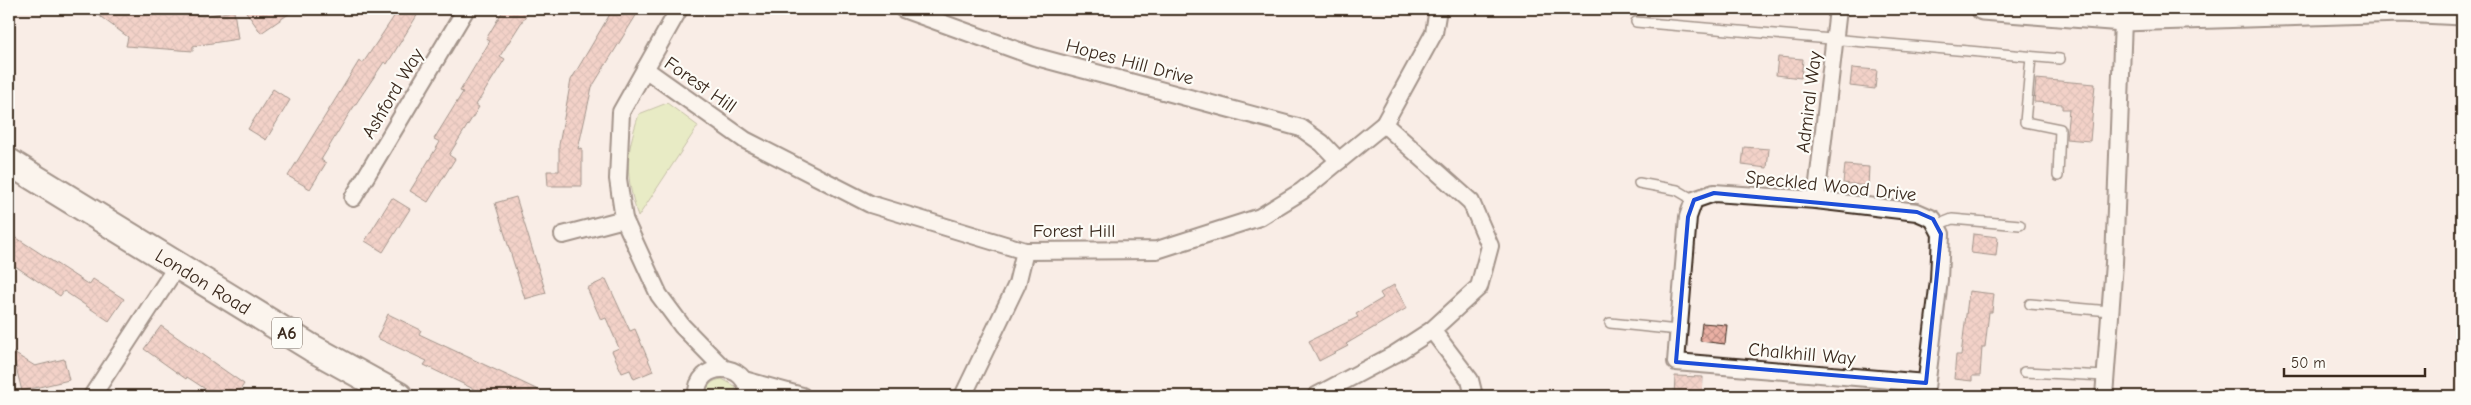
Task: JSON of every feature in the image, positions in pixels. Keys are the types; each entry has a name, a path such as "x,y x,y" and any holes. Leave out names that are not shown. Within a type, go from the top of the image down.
{"main road":[{"name":"London Road","path":"9,162 312,348 399,396"}],"street":[{"name":"Ashford Way","path":"353,198 466,9"},
{"path":"679,9 620,112 618,179 624,219 659,295 682,326 722,368"},
{"name":"Hopes Hill Drive","path":"903,9 1033,56 1301,128 1322,143 1339,161"},
{"name":"Forest Hill","path":"645,69 745,140 870,204 1025,250 1157,250 1260,217 1302,191 1384,124 1434,32 1438,9"},
{"name":"Admiral Way","path":"1816,200 1838,9"},
{"path":"1982,9 2124,20 2401,11 2462,14"},
{"path":"2104,396 2124,20"},
{"path":"1316,396 1395,354 1432,330 1479,287 1490,246 1472,202 1384,124"},
{"name":"Speckled Wood Drive","path":"1694,200 1714,193 1816,200 1917,212 1933,219 1937,225"},
{"path":"1678,330 1688,217 1694,200"},
{"path":"563,235 624,219"},
{"path":"1925,390 1939,280 1941,234 1937,225"},
{"path":"963,396 1017,284 1025,250"},
{"path":"92,396 177,266"},
{"path":"1432,330 1470,380 1474,396"},
{"name":"Chalkhill Way","path":"1678,330 1676,362 1925,390"},
{"path":"697,396 699,384 708,372 722,368 731,369 744,380 802,396"},
{"path":"744,380 748,396"}],"lane":[{"name":"Admiral Way","path":"1636,22 2060,59"},
{"path":"2031,56 2025,122 2060,129 2058,176"},
{"path":"1639,183 1677,190 1694,200"},
{"path":"1937,225 1952,219 2020,225"},
{"path":"2030,304 2110,311"},
{"path":"1610,323 1678,330"},
{"path":"2024,372 2105,376"}],"highlighted area":[{"path":"1714,193 1917,212 1933,219 1941,234 1926,383 1676,362 1688,217 1694,200"}],"green space":[{"path":"667,103 698,126 638,217 628,165 634,129 639,114"},
{"path":"722,379 735,386 738,396 705,396 710,384"}],"building":[{"path":"90,9 137,9 203,16 234,11 238,39 193,46 193,51 126,46 128,37"},
{"path":"244,9 296,9 261,33"},
{"path":"399,9 421,9 387,64 384,62 347,117 321,160 326,163 310,189 288,176 359,61 363,63"},
{"path":"504,9 530,9 500,56 505,59 476,105 479,107 449,155 455,159 428,202 410,191 440,142 434,139 463,92 460,91 490,41 486,39"},
{"path":"613,9 640,9 592,87 578,149 582,148 582,186 548,186 547,171 559,171 559,145 571,80"},
{"path":"1778,57 1803,59 1801,78 1776,75"},
{"path":"1852,68 1877,70 1875,89 1850,86"},
{"path":"2036,79 2095,84 2090,141 2066,139 2069,109 2062,109 2062,104 2034,102"},
{"path":"273,89 290,100 266,140 248,129"},
{"path":"1744,147 1769,149 1767,168 1742,165"},
{"path":"1845,165 1869,167 1868,186 1843,183"},
{"path":"516,197 546,293 525,299 495,203"},
{"path":"392,198 410,209 383,252 365,241"},
{"path":"9,233 89,285 93,279 124,299 109,321 64,291 60,296 9,262"},
{"path":"1973,234 1998,237 1996,256 1971,253"},
{"path":"606,279 630,331 635,329 653,371 634,379 630,370 622,373 612,351 619,348 606,318 601,320 587,288"},
{"path":"1394,285 1407,308 1346,344 1348,346 1319,361 1309,341 1358,317 1356,314 1383,298 1380,293"},
{"path":"1969,291 1994,294 1992,312 1989,312 1985,347 1982,347 1980,376 1972,376 1972,381 1954,379 1956,355 1961,355"},
{"path":"388,314 421,330 419,334 551,396 488,396 424,365 427,361 377,338"},
{"path":"1702,323 1727,325 1725,344 1700,341"},
{"path":"161,326 244,384 236,396 216,396 187,377 186,379 144,349"},
{"path":"12,352 35,366 64,359 69,380 22,391"},
{"path":"1675,376 1703,377 1702,396 1674,396"}]}
